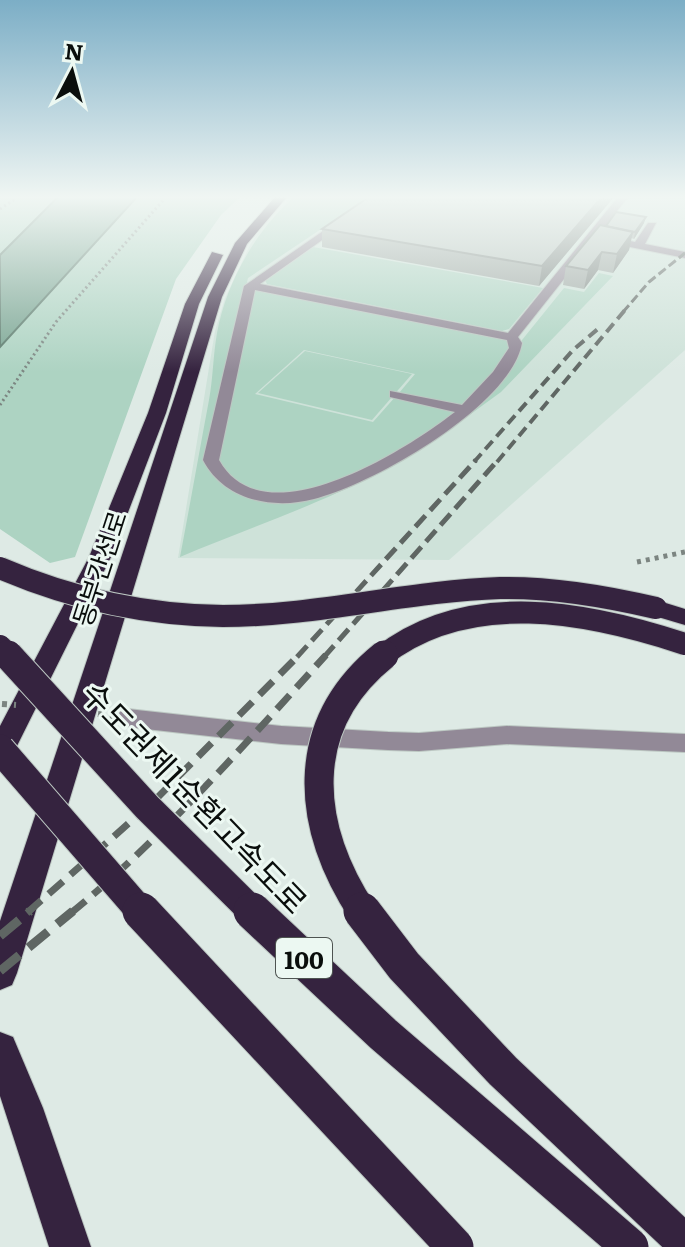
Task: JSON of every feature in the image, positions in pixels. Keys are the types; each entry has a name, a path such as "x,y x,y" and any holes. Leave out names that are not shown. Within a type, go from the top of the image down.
{"highway":[{"name":"동부간선로","path":"0,750 100,557 157,413 199,290 218,255"},
{"name":"동부간선로","path":"0,973 215,297 235,255"},
{"path":"0,568 49,589 96,603 189,616 289,614 449,593 514,588 591,594 685,617"},
{"path":"685,644 613,622 547,613 481,615 442,624 389,651 349,688 339,701 323,735 318,773 321,813 334,858 353,898 378,934 514,1083 685,1243"},
{"name":"수도권제1순환고속도로","path":"0,646 217,876 461,1103 630,1247"},
{"path":"0,750 182,959 455,1247"},
{"path":"0,1050 24,1108 70,1247"}],"street":[{"path":"250,286 511,337 516,343 515,351 454,423 414,449 312,495 276,497 230,486 216,473 211,460 250,286 294,255"},
{"path":"511,337 577,255"},
{"path":"395,394 466,410"},
{"path":"128,718 281,735 403,741 507,735 685,743"}],"path":[{"path":"0,405 66,305 112,255"},
{"path":"637,562 685,552"}],"shaded area":[{"path":"0,255 193,255 176,279 75,557 50,563 0,529"},
{"path":"0,255 84,255 0,347"},
{"path":"245,255 685,255 685,350 449,560 178,558 215,331 225,298"},
{"path":"247,255 282,255 248,278 210,443 213,473 228,488 250,495 298,500 416,451 455,425 423,447 390,467 357,484 180,557 209,400 221,314"},
{"path":"301,255 359,255 543,288 509,329 502,331 267,284 265,280"},
{"path":"599,273 613,276 501,392 457,424 520,352 522,340 564,288 584,292"},
{"path":"254,288 509,337 512,351 464,407 399,393 415,374 304,350 255,394 373,422 396,396 461,411 451,422 383,462 334,484 283,494 257,492 219,472 217,444"},
{"path":"305,351 412,374 372,420 258,393"}],"building":[{"path":"478,255 551,255 542,266"},
{"path":"575,255 600,255 588,270 566,266"}],"railway":[{"path":"623,312 649,282 682,255"},
{"path":"497,462 625,310"},
{"path":"474,462 573,350 599,328"},
{"path":"297,657 476,460"},
{"path":"324,657 498,460"},
{"path":"27,913 154,801 299,655"},
{"path":"71,913 171,821 326,655"},
{"path":"0,936 30,911"},
{"path":"0,971 73,911"}]}
